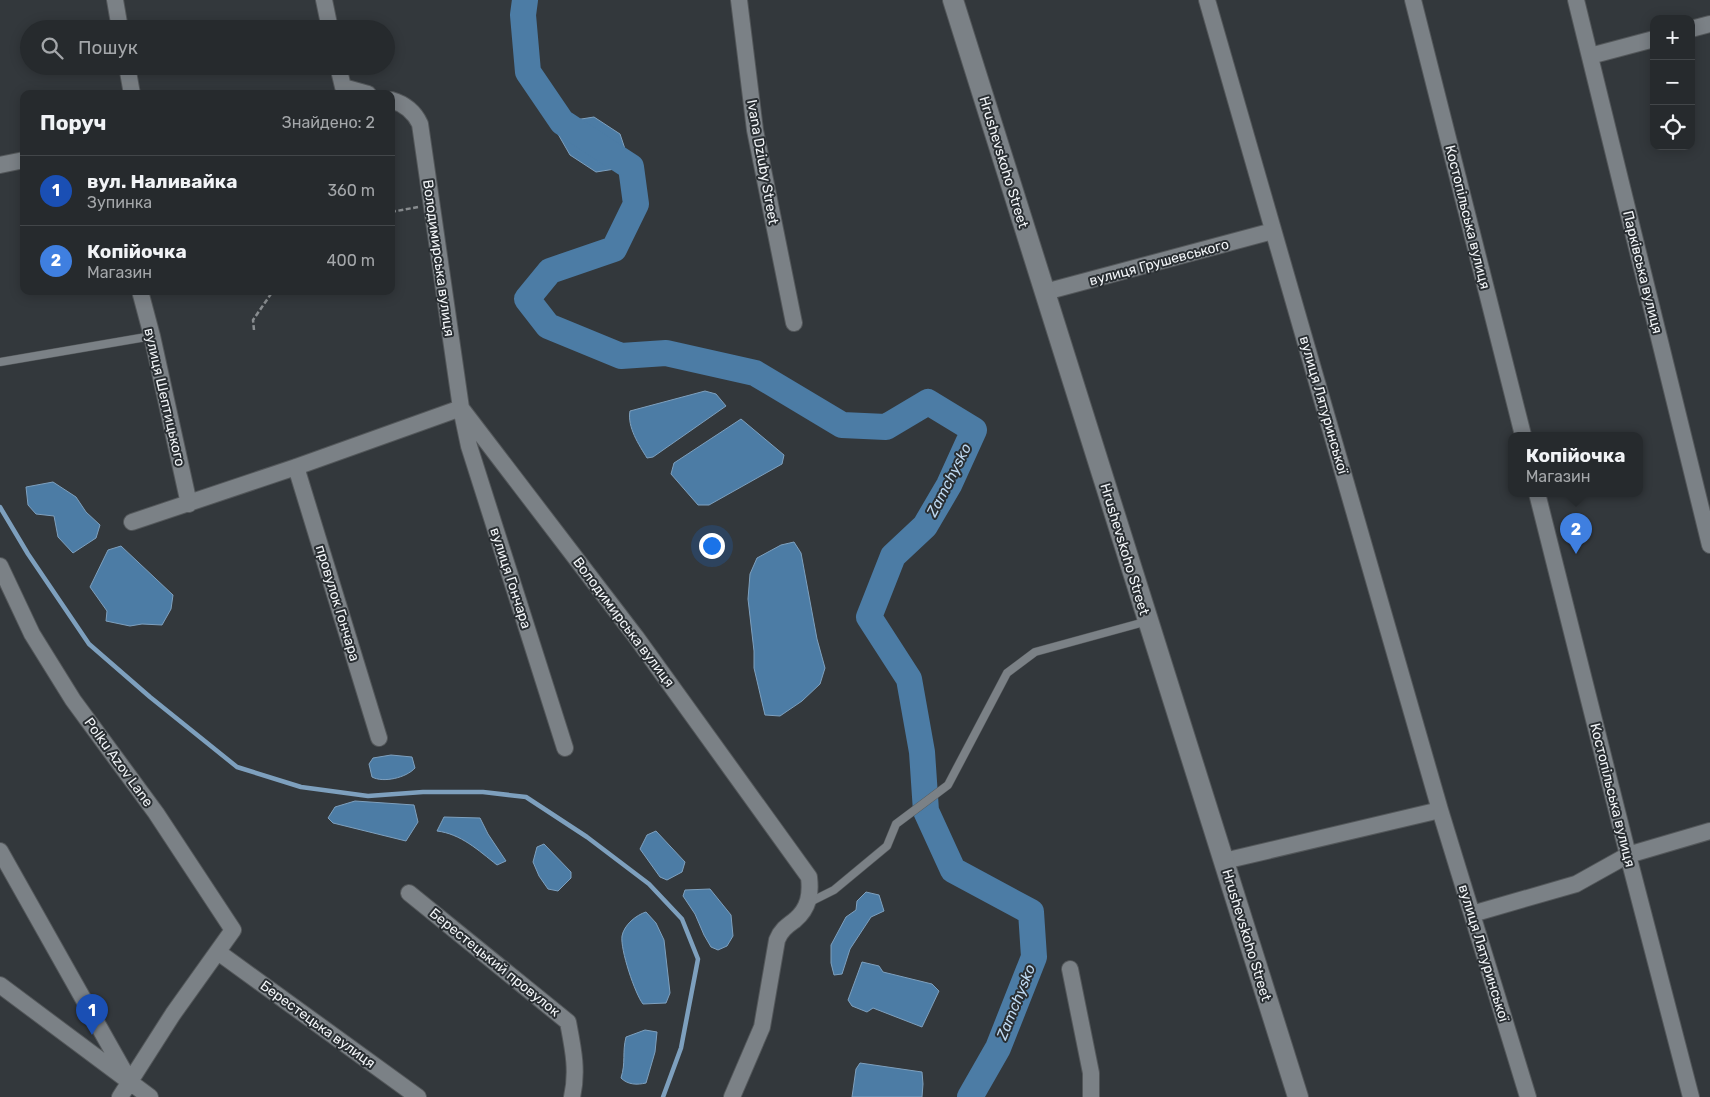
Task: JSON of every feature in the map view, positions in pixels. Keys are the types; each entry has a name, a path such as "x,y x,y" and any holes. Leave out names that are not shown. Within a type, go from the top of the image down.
{"street":[{"path":"115,0 118,20"},
{"path":"324,0 328,20"},
{"name":"Ivana Dziuby Street","path":"739,0 755,130 794,323"},
{"name":"Hrushevskoho Street","path":"953,0 1298,1097"},
{"name":"вулиця Лятуринської","path":"1208,0 1440,810 1528,1097"},
{"name":"Костопільська вулиця","path":"1413,0 1522,432"},
{"name":"Парківська вулиця","path":"1576,0 1710,545"},
{"path":"1695,29 1710,24"},
{"path":"1590,56 1650,41"},
{"path":"129,75 131,90"},
{"path":"340,75 343,90"},
{"name":"Володимирська вулиця","path":"395,101 403,103 410,109 420,124 461,408 636,637 809,877 811,890 808,903"},
{"path":"0,165 20,161"},
{"name":"вулиця Грушевського","path":"1045,292 1273,231"},
{"name":"вулиця Шептицького","path":"141,295 189,504"},
{"path":"132,522 296,468 461,408"},
{"name":"вулиця Гончара","path":"461,408 469,446 565,748"},
{"name":"провулок Гончара","path":"296,468 379,738"},
{"name":"Костопільська вулиця","path":"1538,497 1691,1097"},
{"name":"Polku Azov Lane","path":"0,566 32,634 73,700 156,813 233,930 218,952"},
{"path":"1224,861 1440,810"},
{"path":"1472,914 1576,884 1628,855 1710,831"},
{"path":"0,851 130,1082"},
{"name":"Берестецький провулок","path":"409,893 568,1022 574,1054 576,1080 572,1097"},
{"path":"732,1097 762,1027 775,949 780,933 808,903"},
{"path":"120,1097 173,1014 218,952"},
{"name":"Берестецька вулиця","path":"218,952 418,1097"},
{"path":"1070,969 1091,1073 1091,1097"},
{"path":"0,985 150,1097"}],"lane":[{"path":"0,362 152,336"},
{"path":"808,903 834,890 887,846 896,824 948,785 1007,673 1035,652 1148,621"}],"path":[{"path":"395,211 432,206"},
{"path":"254,330 253,320 270,295"}],"water":[{"path":"594,117 620,134 631,167 624,171 615,169 596,172 570,155 554,127 562,122"},
{"path":"705,391 716,394 726,406 653,457 647,458 637,442 632,429 630,411"},
{"path":"741,419 784,455 782,464 709,505 698,505 671,474 674,463"},
{"path":"53,482 76,497 86,512 100,525 96,538 73,553 58,537 54,516 36,514 28,505 26,487"},
{"path":"794,542 801,553 817,639 825,668 820,684 802,701 780,716 765,715 754,668 748,599 750,574 757,558 781,545"},
{"path":"121,546 173,595 171,609 162,625 142,624 130,626 106,621 107,611 90,587 108,550"},
{"path":"391,755 412,757 415,768 400,777 382,780 372,777 369,764 373,758"},
{"path":"355,801 414,805 418,822 406,841 333,823 328,818 335,807"},
{"path":"444,817 480,818 506,861 497,865 462,839 437,831"},
{"path":"656,831 685,862 682,872 667,880 660,877 640,849 647,835"},
{"path":"544,844 571,872 571,878 558,891 548,889 539,876 533,862 537,847"},
{"path":"710,889 731,915 733,936 727,946 718,950 711,947 695,914 683,896 685,890"},
{"path":"866,892 879,895 884,911 871,917 850,949 842,974 834,975 831,963 831,945 846,917 856,910 857,901"},
{"path":"646,912 656,923 664,940 670,993 666,1003 643,1004 632,982 623,951 622,936 625,928 638,915"},
{"path":"862,962 879,966 883,972 932,984 939,991 922,1027 873,1008 867,1012 852,1006 848,1000"},
{"path":"645,1030 657,1032 655,1052 646,1083 630,1083 621,1078 626,1037"},
{"path":"860,1063 922,1072 922,1097 852,1097 856,1069"}],"waterway":[{"name":"Zamchysko","path":"525,0 523,15 528,72 562,122 631,167 636,204 614,249 550,271 527,299 548,326 621,356 666,353 755,373 842,425 886,427 928,402 974,430 949,485 925,526 893,556 869,617 909,679 922,752 926,811 953,870 1031,912 1034,957 998,1048 970,1097"},
{"path":"0,507 28,554 89,644 150,697 237,767 301,787 368,796 423,792 483,792 526,797 587,837 649,884 682,919 698,959 681,1048 663,1097"}],"place":[{"name":"Копійочка","path":"1576,554"},
{"name":"вул. Наливайка","path":"92,1035"}]}
